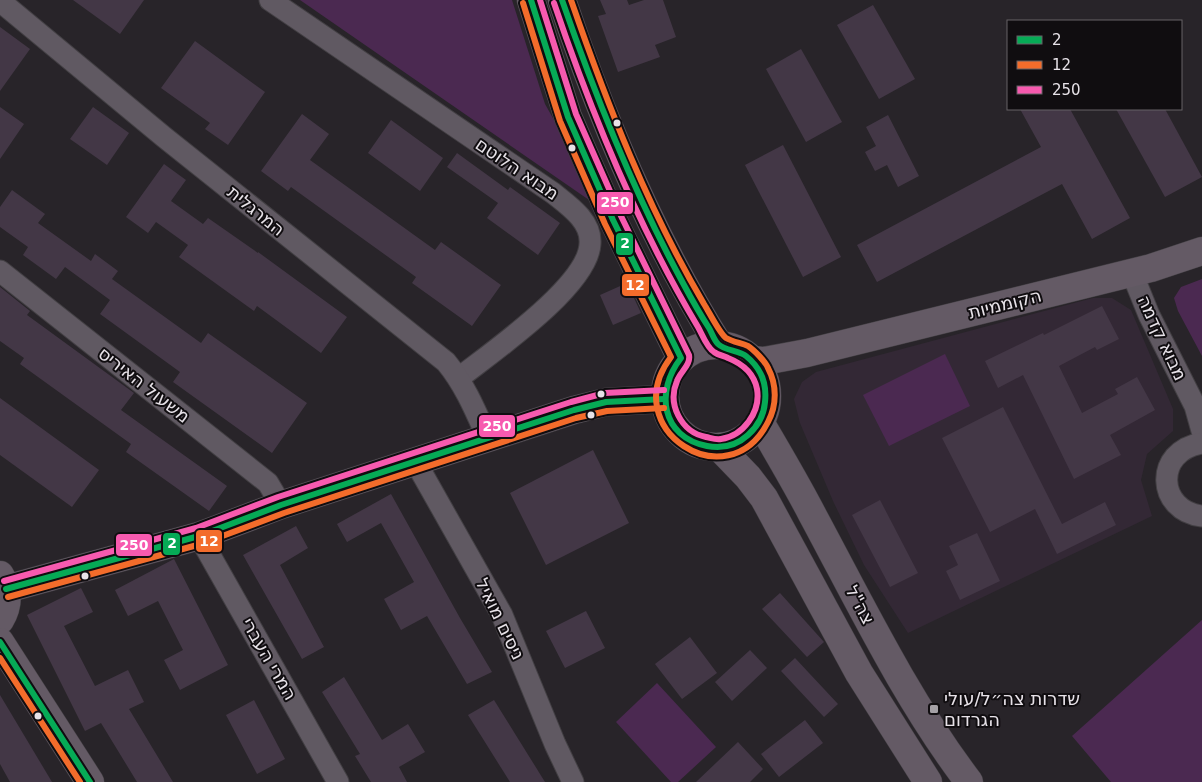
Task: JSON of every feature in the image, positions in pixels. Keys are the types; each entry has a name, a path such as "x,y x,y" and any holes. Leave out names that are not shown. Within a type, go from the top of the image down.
{"street":[{"name":"המרגלית","path":"0,0 164,137 446,362 459,378 469,396 488,439"},
{"name":"מבוא הלוטם","path":"270,0 553,193 575,210 586,226 590,243 585,259 576,276 562,293 518,332 459,378"},
{"path":"531,0 568,117 613,220 681,358"},
{"path":"562,0 599,103 643,204 677,275 719,345"},
{"name":"הקוממיות","path":"752,360 764,361 807,353 1132,273 1202,251"},
{"name":"משעול האיריס","path":"0,271 268,483 281,505"},
{"name":"מבוא קדמה","path":"1132,273 1149,315 1195,406 1202,431"},
{"path":"719,345 737,349 752,360 766,384 764,410 753,432 744,440 720,448 700,445 682,435 670,419 664,399 668,377 681,358 692,350 705,346 719,345"},
{"name":"הקוממיות","path":"764,410 777,375 807,353"},
{"path":"0,620 5,608 3,582 199,536 281,505 574,410 606,402 664,399"},
{"name":"צה\"ל","path":"764,410 812,513 885,652 924,716 969,782"},
{"path":"1202,442 1192,444 1180,450 1172,459 1167,471 1167,484 1170,496 1178,506 1188,513 1202,516"},
{"name":"צה\"ל","path":"720,448 748,477 764,498 859,673 928,782"},
{"name":"ניסים מואיל","path":"415,461 502,615 554,744 573,782"},
{"name":"המרי העברי","path":"199,536 338,782"},
{"path":"0,642 90,782"}],"shaded area":[{"path":"300,0 512,0 545,104 605,211"},
{"path":"1202,279 1202,356 1178,311 1174,298 1181,287"},
{"path":"1093,298 1112,298 1131,310 1173,409 1173,431 1147,454 1141,480 1152,516 908,633 864,565 833,501 800,423 794,399 802,382 816,372"},
{"path":"945,354 970,406 889,446 863,395"},
{"path":"1202,620 1202,782 1111,782 1072,736"},
{"path":"657,683 716,747 678,782 671,782 616,722"}],"building":[{"path":"73,0 144,0 120,34"},
{"path":"600,0 627,0 629,5 644,0 663,0 676,37 655,45 660,57 618,72 598,16 606,14"},
{"path":"873,5 915,79 879,99 837,25"},
{"path":"0,27 30,49 0,91"},
{"path":"195,41 265,92 228,145 205,129 210,123 161,88"},
{"path":"801,49 842,122 806,142 766,69"},
{"path":"0,107 24,124 0,159"},
{"path":"93,107 129,133 107,165 70,139"},
{"path":"1021,110 1071,110 1130,218 1092,239 1062,184 877,282 857,245 1041,147"},
{"path":"1117,110 1166,110 1202,177 1165,197"},
{"path":"302,114 329,134 310,160 435,250 441,242 501,285 472,326 412,283 416,277 291,187 288,191 261,171"},
{"path":"888,115 919,176 898,187 887,165 875,171 865,152 876,146 866,127"},
{"path":"391,120 443,158 420,191 368,153"},
{"path":"783,145 841,257 803,277 745,165"},
{"path":"457,153 508,190 510,187 560,223 538,255 487,218 498,203 447,167"},
{"path":"164,164 186,180 171,201 203,224 208,218 347,317 321,353 257,306 254,311 179,257 188,245 156,222 148,233 126,217"},
{"path":"12,190 45,214 38,223 91,261 95,254 118,271 112,279 201,343 208,333 307,403 272,453 173,382 180,372 100,314 110,300 65,267 56,279 23,255 28,247 0,227 0,207"},
{"path":"627,283 641,313 613,325 600,295"},
{"path":"0,287 30,311 27,315 134,393 121,410 227,486 209,511 126,452 131,444 20,364 24,358 0,341"},
{"path":"1102,306 1119,339 1097,350 1095,347 1059,366 1082,413 1118,394 1115,389 1137,377 1155,410 1110,435 1121,455 1074,479 1023,375 998,388 985,361 1043,333 1044,335"},
{"path":"0,398 99,470 72,507 0,455"},
{"path":"1003,407 1062,524 1105,502 1116,525 1057,554 1035,509 990,532 942,438"},
{"path":"593,450 629,523 546,565 510,493"},
{"path":"391,494 492,672 467,684 427,616 401,630 384,599 414,582 381,523 347,542 337,524"},
{"path":"880,500 918,573 890,587 852,515"},
{"path":"296,526 308,548 280,565 324,647 302,659 243,555"},
{"path":"977,533 1000,581 960,600 946,571 958,565 949,546"},
{"path":"174,559 228,665 180,690 164,660 183,650 158,601 128,616 115,590"},
{"path":"81,588 93,612 64,626 95,686 128,670 144,702 129,709 173,782 137,782 101,723 85,731 27,615"},
{"path":"780,593 824,642 807,657 762,609"},
{"path":"586,611 605,648 565,668 546,631"},
{"path":"690,637 717,673 682,699 655,664"},
{"path":"750,650 767,668 732,701 715,682"},
{"path":"795,658 838,704 824,717 781,671"},
{"path":"344,677 382,740 408,724 425,752 399,767 407,782 371,782 355,756 360,754 322,692"},
{"path":"0,695 52,782 10,782 0,764"},
{"path":"254,700 285,759 257,774 226,715"},
{"path":"494,700 545,782 510,782 468,715"},
{"path":"805,720 823,743 779,777 761,754"},
{"path":"738,742 763,769 750,782 696,782"}],"transit line":[{"name":"2","path":"531,0 568,117 613,220 681,358 668,384 666,398 667,411 672,423 680,433 692,441 713,447 724,447 734,444 752,432 762,416 765,395 762,377 756,366 746,356 724,348 717,342 684,285 632,181 588,73 562,0"},
{"name":"250","path":"540,0 576,114 621,216 689,355 687,365 678,378 674,390 675,408 678,416 683,423 697,434 717,439 729,437 749,422 758,398 756,383 743,366 711,350 655,249 600,128 554,3"},
{"name":"12","path":"523,3 560,121 605,224 671,357 658,384 657,409 667,430 684,446 705,455 728,455 750,445 768,422 773,409 775,395 771,375 764,362 748,346 724,336 684,268 630,155 599,78 571,0"},
{"name":"250","path":"4,581 196,528 278,497 571,402 605,393 664,390"},
{"name":"2","path":"6,589 199,536 281,505 574,410 606,402 664,399"},
{"name":"12","path":"8,597 201,544 284,513 576,418 607,411 664,408"},
{"name":"2","path":"0,642 90,782"},
{"name":"12","path":"0,658 80,782"}],"place":[{"name":"שדרות צה״ל/עולי הגרדום","path":"934,709"}]}
